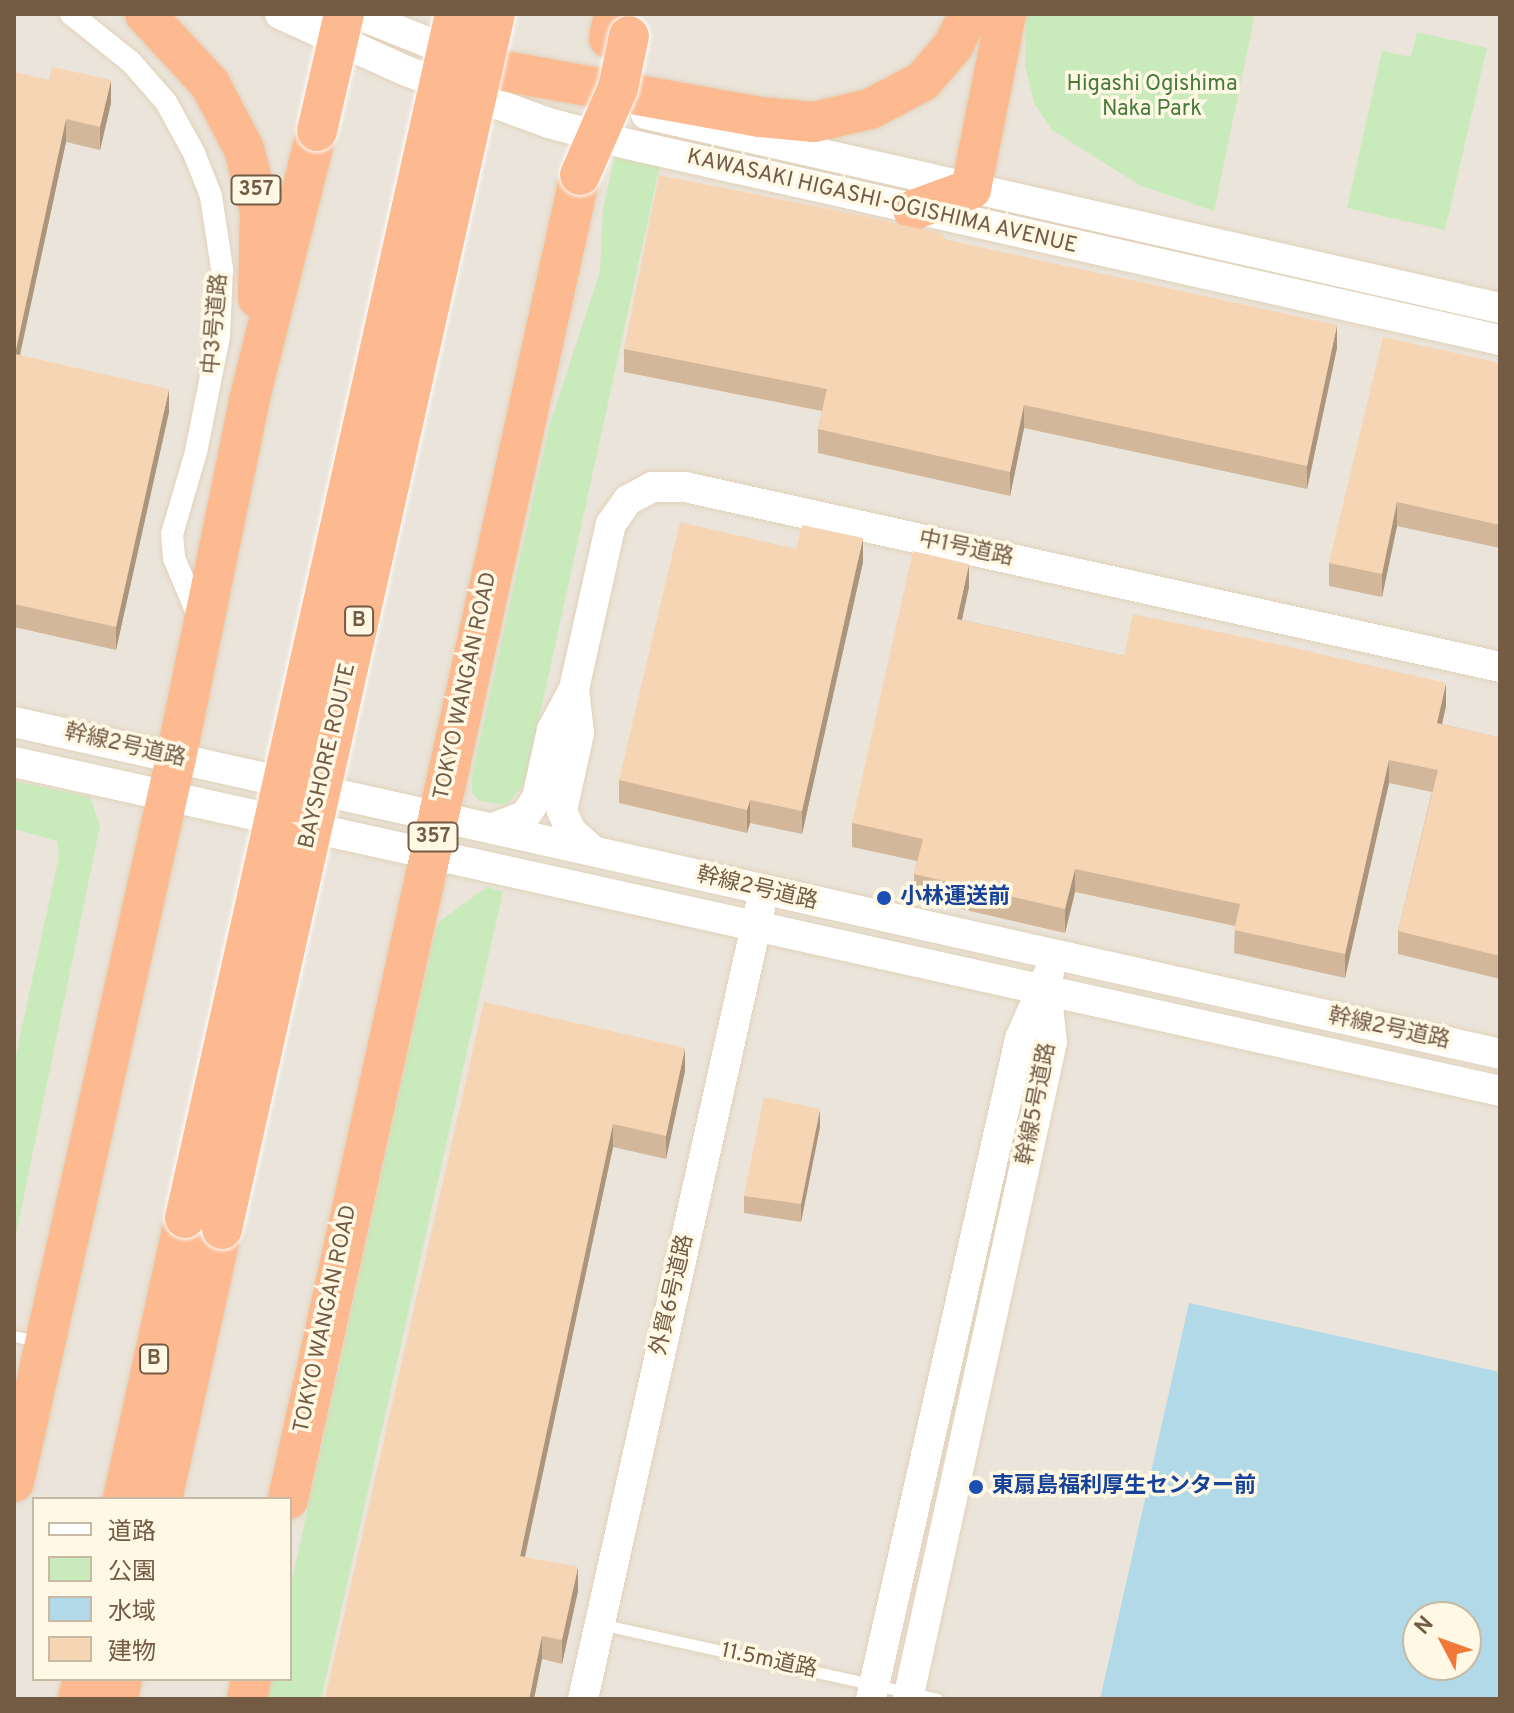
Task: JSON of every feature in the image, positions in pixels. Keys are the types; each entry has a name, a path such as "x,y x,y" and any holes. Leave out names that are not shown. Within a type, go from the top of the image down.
{"highway":[{"name":"357","path":"145,14 210,84 244,149 255,188 262,252 249,401"},
{"name":"357","path":"14,1482 30,1339 176,758 249,401 344,14"},
{"name":"BAYSHORE ROUTE","path":"162,1497 204,1223 455,14"},
{"name":"BAYSHORE ROUTE","path":"124,1497 204,1223 495,14"},
{"path":"504,71 744,115 814,122 870,109 923,81 953,46 969,14"},
{"path":"913,210 971,189 1006,14"},
{"name":"TOKYO WANGAN ROAD","path":"288,1497 580,175 621,26"}],"street":[{"name":"中3号道路","path":"71,14 131,62 166,102 194,153 211,196 222,269 219,336 196,452 172,534 174,558 204,629"},
{"name":"KAWASAKI HIGASHI-OGISHIMA AVENUE","path":"280,14 406,71 549,123 913,210 1500,340"},
{"name":"KAWASAKI HIGASHI-OGISHIMA AVENUE","path":"357,14 504,71 702,128 1500,308"},
{"name":"中1号道路","path":"493,828 513,823 532,808 552,730 574,689 611,524 628,500 664,485 1500,667"},
{"name":"中1号道路","path":"574,689 579,733 562,811 571,831 593,851"},
{"name":"幹線2号道路","path":"14,722 176,758 756,925 1500,1091"},
{"name":"幹線2号道路","path":"14,762 166,797 433,834 493,828 1500,1054"},
{"name":"外貿6号道路","path":"583,1699 763,890"},
{"path":"1046,989 1053,955"},
{"name":"幹線5号道路","path":"873,1692 1020,1039 1046,989"},
{"name":"幹線5号道路","path":"918,1697 1052,1042 1046,989"}],"lane":[{"name":"11.5m道路","path":"600,1624 873,1692 918,1697"}],"shaded area":[{"path":"14,14 1500,14 1500,1372 1189,1304 1100,1699 14,1699"}],"green space":[{"name":"Higashi Ogishima Naka Park","path":"1026,14 1255,14 1214,211 1139,185 1052,130 1034,103 1025,65"},
{"path":"1417,32 1487,48 1445,230 1347,208 1382,51 1411,57"},
{"path":"615,154 660,165 525,783 507,805 479,801 472,793 472,776 549,427 600,271 603,210"},
{"path":"14,781 90,797 100,826 14,1244 14,1064 59,856 57,841 14,829"},
{"path":"487,887 503,892 321,1699 266,1699 270,1681 292,1681 292,1580 437,923"}],"water":[{"path":"1189,1303 1500,1372 1500,1699 1100,1699"}],"building":[{"path":"52,67 111,80 100,127 66,119 15,354 169,389 116,627 14,604 14,72 49,80"},
{"path":"659,175 944,234 943,239 1337,325 1307,466 1024,405 1010,472 818,429 827,389 624,349"},
{"path":"1383,337 1500,363 1500,525 1397,502 1382,574 1329,563"},
{"path":"680,522 796,549 802,525 863,538 802,811 750,800 747,810 619,780"},
{"path":"913,551 969,564 957,619 1124,656 1133,614 1446,683 1437,723 1500,738 1500,956 1398,931 1438,770 1389,760 1345,954 1234,930 1240,904 1075,869 1065,909 914,874 923,839 852,823"},
{"path":"484,1002 685,1048 666,1136 613,1124 520,1556 578,1567 562,1640 542,1636 529,1699 325,1699"},
{"path":"764,1097 820,1109 801,1204 744,1196"}],"place":[{"name":"小林運送前","path":"884,898"},
{"name":"東扇島福利厚生センター前","path":"976,1487"}]}
